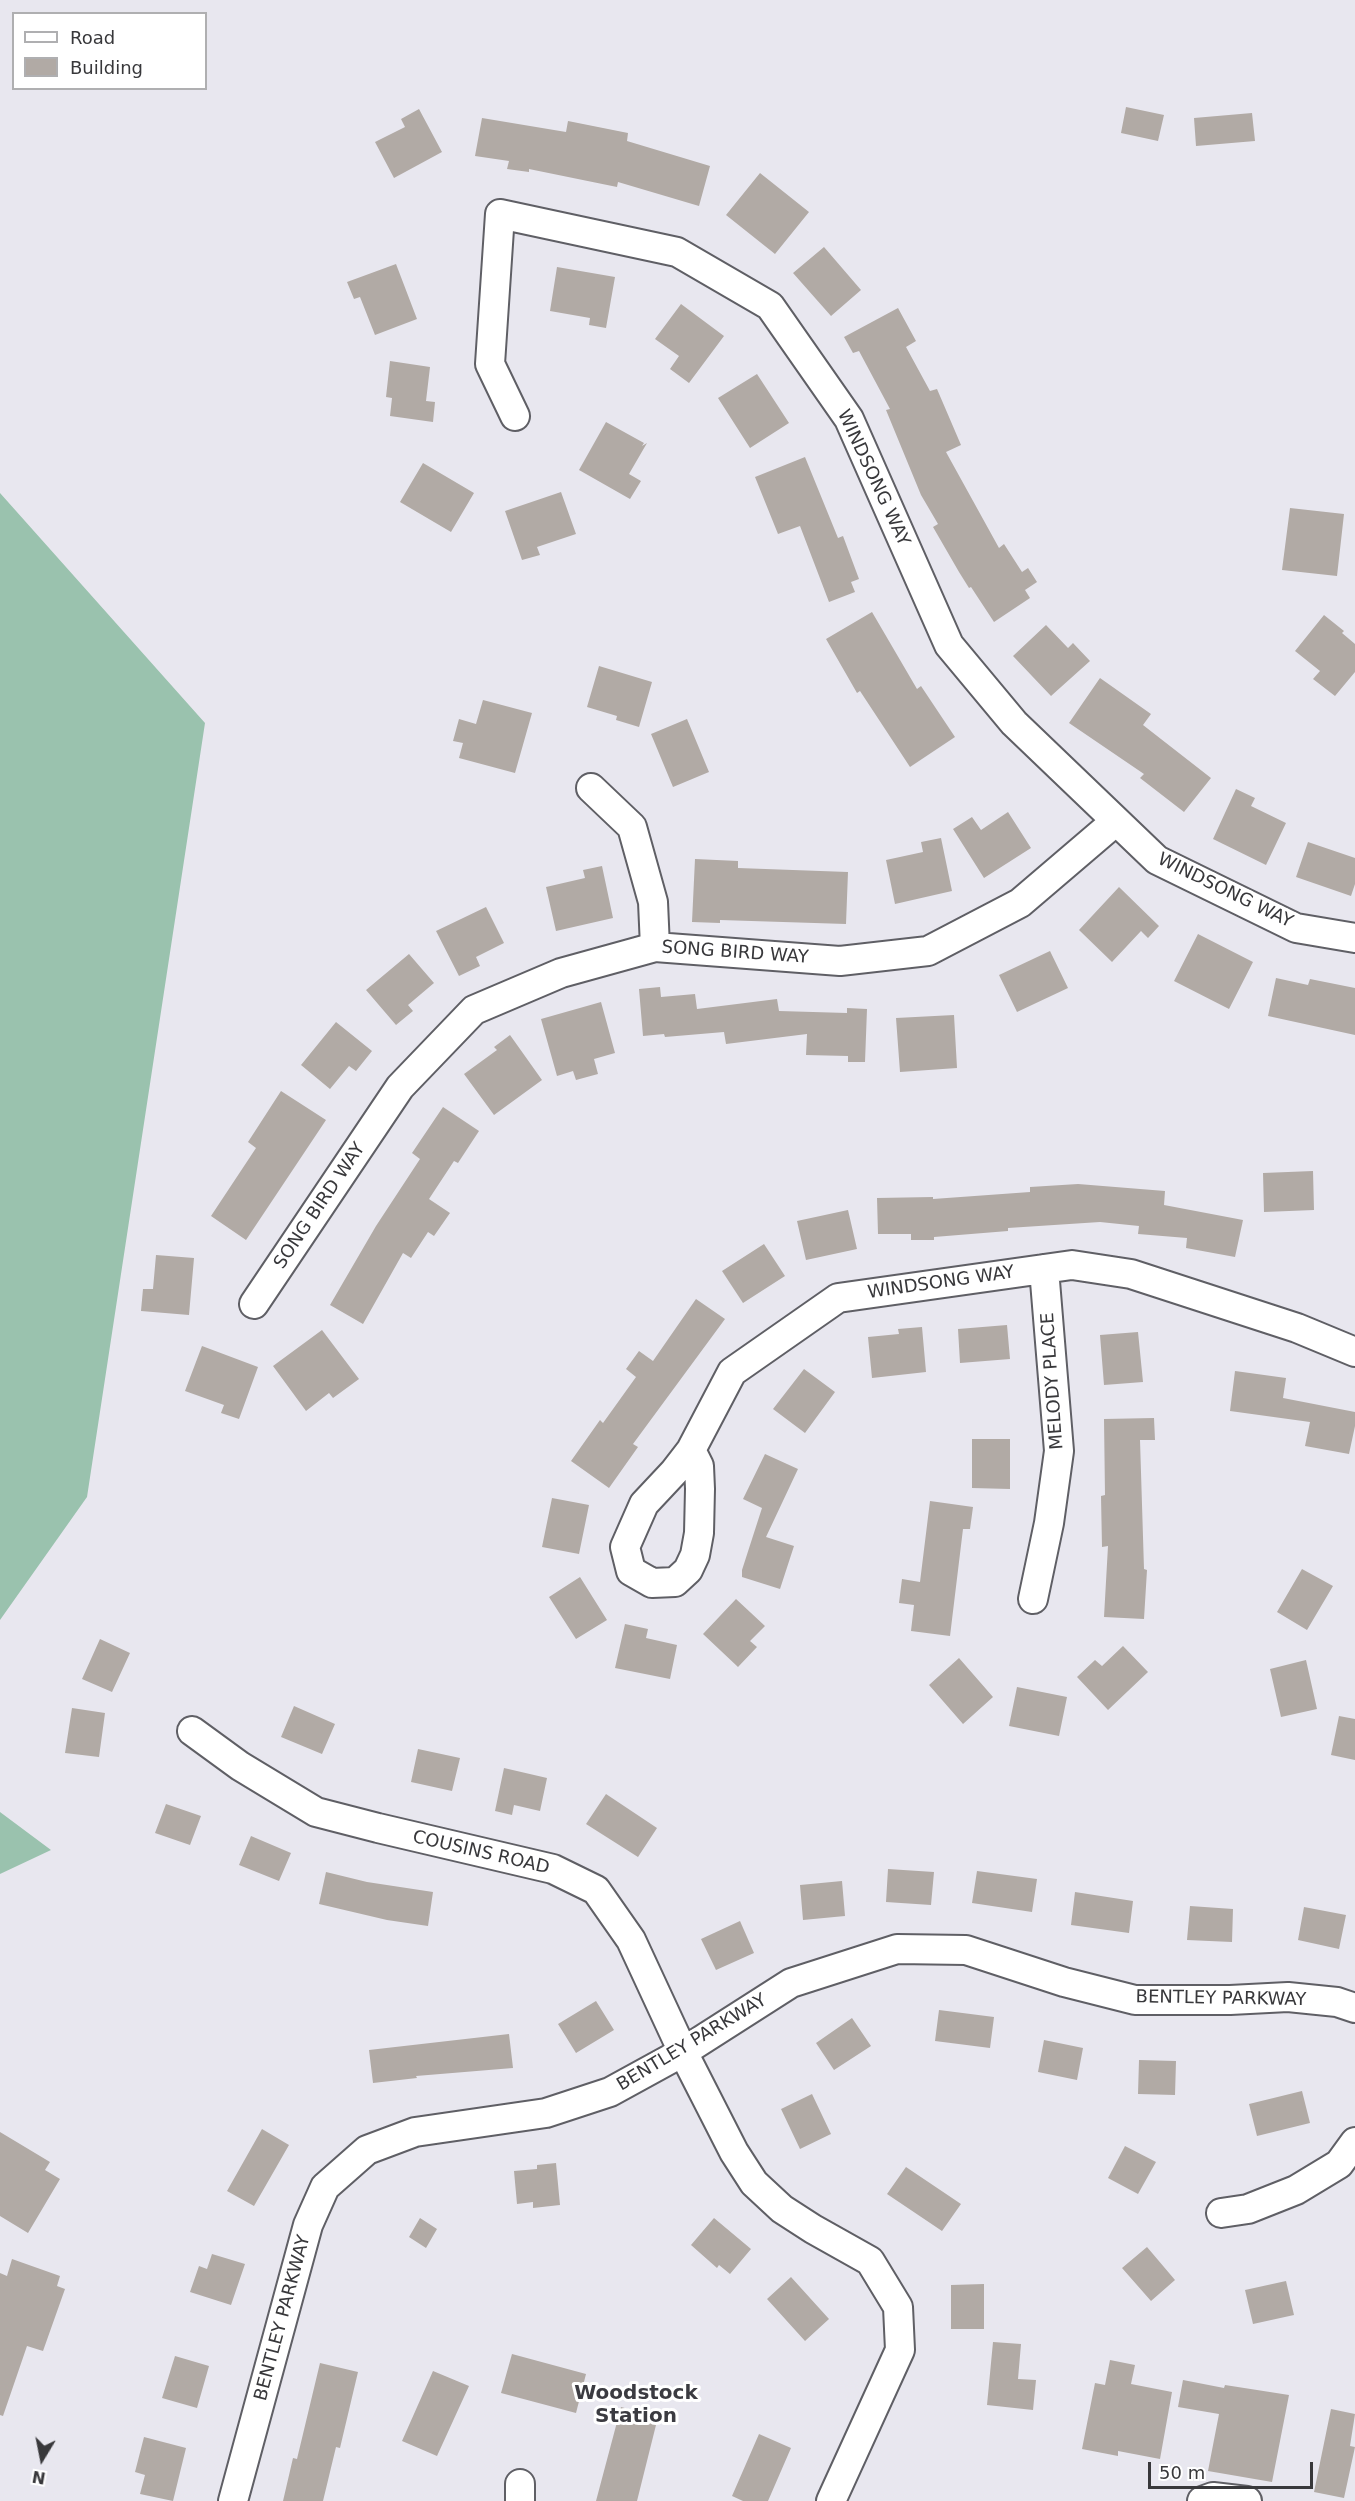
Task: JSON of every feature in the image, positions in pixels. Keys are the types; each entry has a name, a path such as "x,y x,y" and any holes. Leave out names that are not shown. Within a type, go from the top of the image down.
{"street":[{"name":"WINDSONG WAY","path":"515,416 490,364 500,214 676,252 770,306 849,419 949,645 1014,723 1157,860 1296,928 1355,939"},
{"path":"591,788 632,827 653,902 655,947"},
{"name":"SONG BIRD WAY","path":"254,1304 400,1087 474,1010 561,973 655,947 840,961 928,951 1020,903 1116,821"},
{"name":"WINDSONG WAY","path":"691,1450 732,1372 838,1298 1072,1265 1131,1274 1297,1328 1355,1352"},
{"name":"MELODY PLACE","path":"1033,1599 1049,1523 1059,1451 1044,1269"},
{"name":"COUSINS ROAD","path":"192,1731 240,1766 316,1812 553,1869 596,1890 631,1940 683,2052 734,2152 754,2183 782,2209 870,2261 898,2307 900,2350 831,2501"},
{"name":"BENTLEY PARKWAY","path":"233,2501 308,2225 326,2187 367,2150 415,2132 546,2113 610,2092 683,2052 791,1983 897,1949 966,1950 1064,1982 1135,2000 1230,2000 1288,1997 1337,2002 1355,2008"},
{"path":"1221,2212 1248,2209 1296,2190 1339,2164 1355,2142"},
{"path":"1202,2501 1213,2497 1247,2501"}],"green space":[{"path":"0,493 205,723 87,1497 0,1620"},
{"path":"0,1812 51,1850 0,1874"}],"building":[{"path":"1126,107 1164,115 1158,141 1121,133"},
{"path":"419,109 442,152 394,178 375,142 405,127 401,119"},
{"path":"1252,113 1255,141 1196,146 1194,118"},
{"path":"482,118 566,132 568,121 628,133 627,141 710,166 699,206 618,182 617,187 529,169 529,172 507,169 509,161 475,156"},
{"path":"760,173 809,212 775,254 726,215"},
{"path":"824,247 861,290 831,316 793,273"},
{"path":"396,264 417,319 375,335 360,297 354,299 347,282"},
{"path":"557,267 615,277 606,328 589,325 590,318 550,311"},
{"path":"681,304 724,336 689,383 670,369 679,356 655,339"},
{"path":"898,308 916,341 906,347 930,391 937,389 961,445 946,452 999,548 1004,544 1022,572 1028,568 1037,582 1025,590 1030,598 994,622 971,587 969,588 933,527 938,524 921,495 886,410 890,409 859,351 853,353 844,337"},
{"path":"390,361 430,367 426,401 435,402 433,422 390,416 392,398 386,397"},
{"path":"757,374 789,423 750,448 718,398"},
{"path":"606,422 644,443 642,446 647,443 629,474 641,481 630,499 579,470"},
{"path":"805,457 838,538 843,536 859,579 851,582 855,592 829,602 800,526 778,534 755,477"},
{"path":"423,463 474,493 451,532 400,502"},
{"path":"561,492 576,534 537,547 540,555 522,560 505,511"},
{"path":"1290,508 1344,514 1337,576 1282,570"},
{"path":"872,612 917,689 921,686 955,737 910,767 860,691 857,693 826,639"},
{"path":"1324,615 1344,631 1342,633 1355,644 1355,672 1335,696 1313,679 1320,671 1295,651"},
{"path":"1046,625 1068,648 1073,643 1090,661 1051,696 1013,656"},
{"path":"599,666 652,682 639,727 616,720 617,716 587,707"},
{"path":"1100,678 1151,714 1143,725 1211,778 1184,812 1140,778 1144,774 1069,723"},
{"path":"483,700 532,713 515,773 459,758 463,743 453,741 459,719 476,724"},
{"path":"687,719 709,772 673,787 651,734"},
{"path":"1236,789 1255,798 1251,806 1286,823 1266,865 1213,839"},
{"path":"1008,812 1031,848 984,878 953,829 972,817 981,830"},
{"path":"941,838 952,891 895,904 886,860 923,852 921,842"},
{"path":"1308,842 1355,858 1355,884 1351,896 1296,877"},
{"path":"695,859 738,861 738,868 848,872 846,924 720,920 720,923 692,922"},
{"path":"602,866 613,918 556,931 546,887 585,878 583,870"},
{"path":"1119,887 1159,926 1148,938 1141,931 1112,962 1079,930"},
{"path":"486,907 504,943 476,957 480,966 459,976 436,931"},
{"path":"1198,934 1253,962 1229,1009 1174,981"},
{"path":"1050,951 1068,988 1017,1012 999,975"},
{"path":"409,954 434,983 408,1005 413,1011 396,1025 366,990"},
{"path":"1276,978 1308,985 1310,979 1355,988 1355,1035 1268,1016"},
{"path":"660,987 661,997 695,994 697,1009 777,999 779,1011 847,1013 847,1008 867,1009 865,1062 848,1062 848,1056 806,1055 807,1034 726,1044 724,1032 665,1037 664,1034 643,1036 639,989"},
{"path":"601,1002 615,1053 594,1059 598,1074 576,1080 573,1071 557,1076 541,1019"},
{"path":"954,1015 957,1068 900,1072 896,1018"},
{"path":"336,1022 372,1051 356,1071 349,1066 330,1089 301,1065"},
{"path":"510,1035 542,1080 494,1115 464,1074 497,1050 494,1047"},
{"path":"281,1091 326,1120 246,1240 211,1216 256,1148 248,1142"},
{"path":"443,1107 479,1131 458,1163 454,1161 429,1199 450,1213 434,1236 428,1232 411,1258 403,1253 363,1324 330,1305 376,1226 420,1159 412,1153"},
{"path":"1313,1171 1314,1210 1264,1212 1263,1173"},
{"path":"1078,1184 1165,1191 1164,1205 1243,1220 1235,1257 1186,1248 1187,1238 1138,1234 1139,1226 1100,1222 1008,1228 1008,1231 934,1237 934,1240 911,1240 911,1234 878,1234 877,1198 933,1197 933,1199 1030,1192 1030,1187"},
{"path":"848,1210 857,1249 806,1260 797,1221"},
{"path":"764,1244 785,1276 743,1303 722,1271"},
{"path":"156,1255 194,1258 189,1315 141,1311 143,1289 153,1289"},
{"path":"696,1299 725,1319 633,1444 638,1447 609,1488 571,1461 600,1420 603,1423 636,1377 626,1369 639,1351 653,1361"},
{"path":"1007,1325 1010,1359 960,1363 958,1329"},
{"path":"922,1327 926,1372 872,1378 868,1337 899,1334 898,1329"},
{"path":"322,1330 359,1379 333,1398 329,1393 306,1411 273,1366"},
{"path":"1138,1332 1143,1382 1104,1385 1100,1335"},
{"path":"202,1346 258,1367 239,1419 221,1413 224,1405 185,1391"},
{"path":"804,1369 835,1392 805,1433 773,1409"},
{"path":"1235,1371 1286,1378 1283,1398 1355,1412 1355,1426 1349,1454 1305,1446 1310,1422 1230,1411"},
{"path":"1154,1418 1155,1440 1140,1440 1144,1569 1147,1570 1144,1619 1104,1617 1108,1546 1102,1547 1101,1496 1105,1495 1104,1419"},
{"path":"972,1439 1010,1439 1010,1489 972,1488"},
{"path":"765,1454 798,1469 766,1537 794,1546 780,1589 742,1577 742,1570 762,1508 743,1499"},
{"path":"552,1498 589,1505 579,1554 542,1547"},
{"path":"930,1501 973,1507 970,1529 963,1529 950,1636 911,1631 914,1605 899,1603 902,1579 920,1582"},
{"path":"1302,1569 1333,1586 1307,1630 1277,1612"},
{"path":"580,1577 607,1620 576,1639 549,1597"},
{"path":"736,1599 765,1626 750,1641 757,1647 738,1667 703,1634"},
{"path":"625,1624 648,1629 646,1638 677,1645 670,1679 615,1668"},
{"path":"100,1639 130,1653 112,1692 82,1679"},
{"path":"1123,1646 1148,1672 1108,1710 1077,1677 1095,1660 1102,1666"},
{"path":"959,1658 993,1697 963,1724 929,1685"},
{"path":"1306,1660 1317,1709 1281,1717 1270,1669"},
{"path":"1017,1687 1067,1697 1059,1736 1009,1726"},
{"path":"294,1706 335,1724 322,1754 281,1737"},
{"path":"72,1708 105,1713 99,1757 65,1753"},
{"path":"1339,1716 1355,1719 1355,1760 1331,1755"},
{"path":"418,1749 460,1758 452,1791 411,1782"},
{"path":"504,1768 547,1778 540,1811 514,1805 512,1815 495,1811"},
{"path":"606,1794 657,1828 638,1857 586,1824"},
{"path":"166,1804 201,1816 190,1845 155,1833"},
{"path":"251,1836 291,1853 279,1881 239,1865"},
{"path":"888,1869 934,1872 931,1905 886,1902"},
{"path":"977,1871 1037,1879 1032,1912 972,1903"},
{"path":"326,1872 367,1882 433,1892 428,1926 387,1920 319,1904"},
{"path":"842,1881 845,1916 803,1920 800,1885"},
{"path":"1075,1892 1133,1901 1129,1933 1071,1925"},
{"path":"1190,1906 1233,1909 1232,1942 1187,1940"},
{"path":"1304,1907 1346,1915 1339,1949 1298,1940"},
{"path":"740,1921 754,1953 716,1970 701,1939"},
{"path":"596,2001 614,2030 576,2053 558,2024"},
{"path":"939,2010 994,2017 990,2048 935,2041"},
{"path":"852,2018 871,2046 834,2070 816,2043"},
{"path":"509,2034 513,2068 416,2076 417,2078 373,2083 369,2050"},
{"path":"1044,2040 1083,2048 1077,2080 1038,2072"},
{"path":"1139,2060 1176,2061 1175,2095 1138,2094"},
{"path":"1302,2091 1310,2123 1257,2136 1249,2104"},
{"path":"812,2094 831,2134 800,2149 781,2109"},
{"path":"262,2129 289,2145 254,2206 227,2191"},
{"path":"0,2132 50,2162 45,2170 60,2179 28,2233 0,2216"},
{"path":"1125,2146 1156,2162 1138,2194 1108,2178"},
{"path":"556,2163 560,2205 533,2208 533,2202 517,2204 514,2171 537,2169 537,2165"},
{"path":"906,2167 961,2204 942,2231 887,2194"},
{"path":"420,2218 437,2229 426,2248 409,2237"},
{"path":"714,2218 751,2249 730,2274 719,2265 717,2268 691,2245"},
{"path":"1147,2247 1175,2280 1151,2301 1122,2268"},
{"path":"212,2254 245,2264 231,2305 190,2292 199,2266 207,2269"},
{"path":"12,2259 60,2276 57,2286 65,2289 43,2351 27,2346 3,2416 0,2415 0,2273 7,2276"},
{"path":"791,2277 829,2319 805,2341 767,2299"},
{"path":"1286,2281 1294,2315 1253,2324 1245,2290"},
{"path":"984,2284 984,2329 951,2329 951,2285"},
{"path":"993,2342 1021,2344 1018,2379 1036,2380 1033,2410 987,2405"},
{"path":"512,2354 586,2374 576,2413 501,2393"},
{"path":"175,2356 209,2366 197,2408 162,2398"},
{"path":"1110,2360 1135,2365 1131,2384 1172,2392 1160,2459 1118,2451 1118,2456 1082,2449 1095,2383 1105,2385"},
{"path":"320,2363 358,2372 340,2448 336,2447 323,2501 283,2501 293,2458 297,2459"},
{"path":"433,2371 469,2386 437,2456 402,2441"},
{"path":"1183,2380 1224,2388 1225,2385 1289,2395 1272,2482 1208,2471 1219,2414 1178,2407"},
{"path":"621,2407 658,2417 637,2501 596,2501"},
{"path":"1331,2409 1355,2414 1350,2446 1355,2447 1344,2498 1314,2492"},
{"path":"759,2434 791,2448 768,2501 743,2501 732,2496"},
{"path":"144,2437 186,2448 173,2501 140,2494 145,2475 135,2472"}],"district":[{"name":"Woodstock Station","path":"636,2406"}]}
